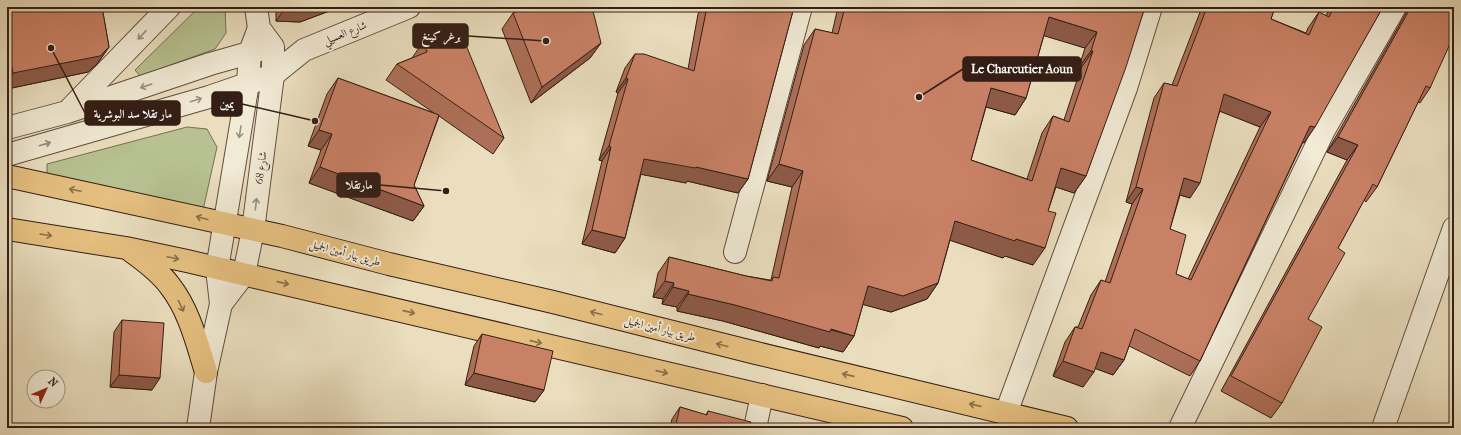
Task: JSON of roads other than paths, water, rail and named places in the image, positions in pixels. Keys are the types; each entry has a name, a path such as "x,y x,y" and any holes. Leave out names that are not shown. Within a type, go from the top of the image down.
{"main road":[{"name":"طريق بيار أمين الجميل","path":"7,176 194,215 225,224 1067,428"},
{"path":"7,229 126,248 244,274 902,428"},
{"path":"126,248 152,267 170,286 195,338 206,372"}],"street":[{"path":"67,112 84,97 169,7"},
{"name":"شارع العسيلي","path":"7,155 195,101 273,75 304,50 409,7"},
{"path":"735,252 801,7"},
{"path":"1006,413 1126,88 1151,7"},
{"path":"1180,428 1324,130 1395,7"},
{"name":"شارع 68","path":"221,304 244,274 253,230 273,75 272,47 258,17"},
{"name":"شارع 68","path":"198,428 206,372 221,304 217,269 248,83 250,52 258,17"},
{"name":"شارع العسيلي","path":"7,128 67,112 250,52 272,47 304,50"},
{"path":"1383,428 1446,273 1454,228"},
{"path":"755,428 762,395"}],"place":[{"name":"برغر كينغ","path":"546,41"},
{"name":"مار تقلا سد البوشرية","path":"51,48"},
{"name":"Le Charcutier Aoun","path":"919,97"},
{"name":"يمين","path":"315,121"},
{"name":"مارتقلا","path":"446,191"}]}
